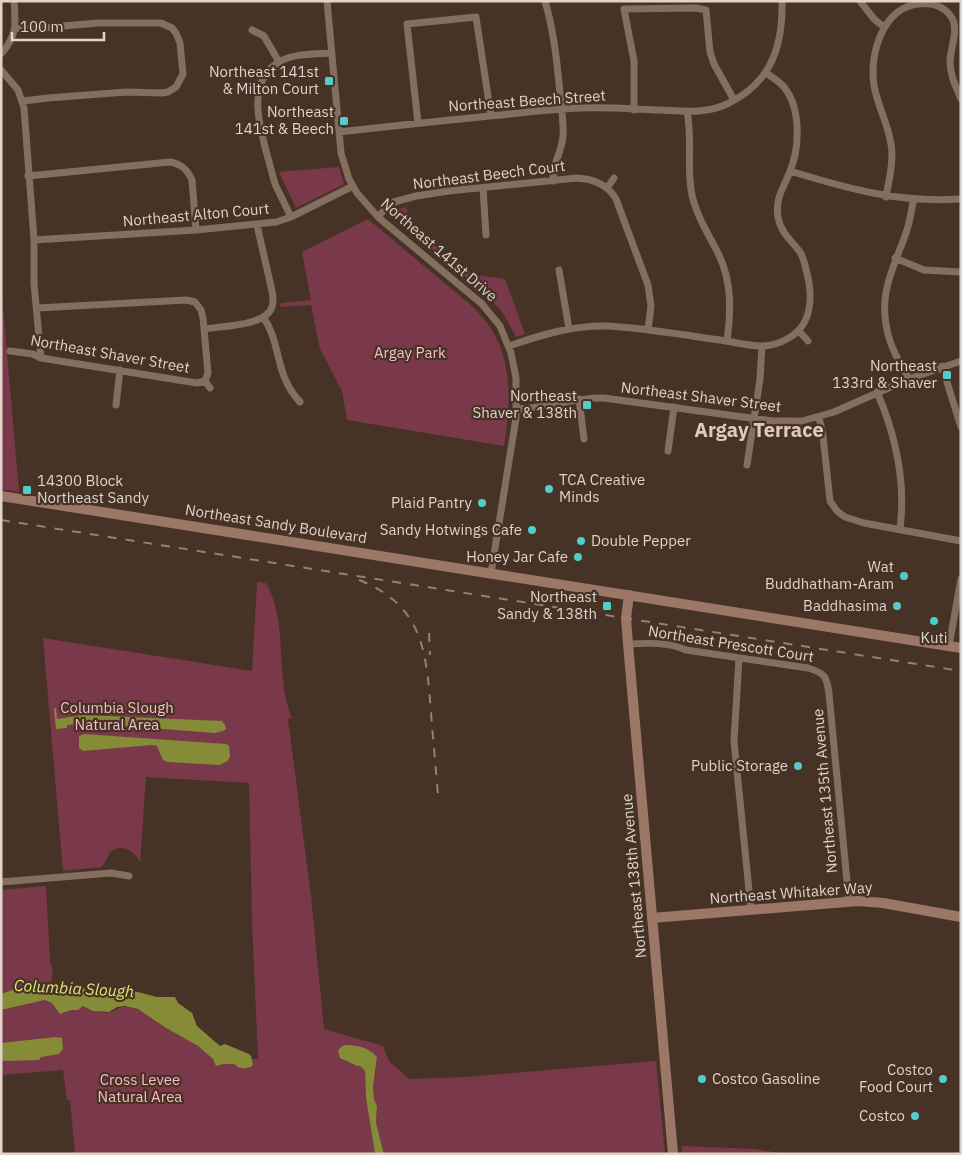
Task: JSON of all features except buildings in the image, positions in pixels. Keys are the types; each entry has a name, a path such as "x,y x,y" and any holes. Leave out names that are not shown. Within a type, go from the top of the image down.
{"main road":[{"name":"Northeast Sandy Boulevard","path":"1,496 961,648"},
{"name":"Northeast 138th Avenue","path":"630,595 626,618 673,1154"},
{"name":"Northeast Whitaker Way","path":"652,918 849,902 883,903 961,917"}],"street":[{"path":"1,54 10,42 16,28 14,1"},
{"name":"Northeast 141st Drive","path":"327,1 339,132 343,159 353,186 378,217 482,304 500,326 508,346 516,378 517,409 491,573"},
{"path":"545,1 554,37 562,109 562,141 553,167 553,180"},
{"path":"508,346 551,332 606,326 762,346 785,340 799,331 805,322 810,308 811,288 801,253 784,232 778,219 779,194 795,156 794,110 784,88 766,73 773,62 781,33 782,1"},
{"path":"860,1 874,19 884,27"},
{"path":"886,196 892,160 892,144 874,84 874,62 884,27 898,10 918,4 930,4 940,7 952,18 955,28 950,64 961,99"},
{"path":"634,110 634,61 624,9 696,8 706,10 710,52 714,64 734,100"},
{"path":"418,123 407,24 476,17 491,116"},
{"path":"16,28 29,29 98,23 161,23 167,25 176,33 182,55 182,79 176,87 168,92 126,92 23,101"},
{"path":"252,30 264,36 279,62"},
{"path":"291,217 275,184 257,106 258,91 270,69 279,62 302,55 332,53"},
{"path":"1,70 18,90 23,101 34,240 34,284 38,308 41,358"},
{"name":"Northeast Beech Street","path":"339,132 562,109 598,108 687,112 715,108 734,100 745,94 766,73"},
{"path":"687,112 691,134 689,175 692,195 702,223 720,258 730,294 727,341"},
{"path":"28,176 170,162 186,166 192,180 196,230"},
{"path":"790,171 846,188 886,196 914,199 961,199"},
{"name":"Northeast Beech Court","path":"378,217 387,207 402,199 433,193 584,178 607,188"},
{"path":"614,178 607,188 616,199 648,285 651,306 648,330"},
{"name":"Northeast Alton Court","path":"34,240 196,230 276,222 291,217 353,186"},
{"path":"482,188 486,235"},
{"path":"909,379 890,342 885,300 886,288 895,258 907,232 914,199"},
{"path":"204,329 247,323 264,318 272,308 274,300 257,225"},
{"path":"895,258 924,270 961,272"},
{"path":"559,270 569,329"},
{"path":"38,308 192,300 202,310 208,374 205,381 210,388"},
{"path":"264,318 274,343 284,380 291,393 300,402"},
{"path":"799,331 808,342"},
{"path":"747,465 760,379 762,346"},
{"name":"Northeast Shaver Street","path":"10,351 33,354 41,358 197,383 205,381"},
{"name":"Northeast Shaver Street","path":"517,409 543,408 579,399 612,399 789,422 819,417 834,412 909,379 961,361"},
{"path":"942,366 961,427"},
{"path":"116,405 120,370"},
{"path":"877,392 892,431 897,452 902,502 900,529"},
{"path":"579,399 584,439"},
{"path":"668,451 674,407"},
{"path":"819,417 830,500 837,511 852,519 961,541"},
{"path":"949,646 961,579"},
{"name":"Northeast Prescott Court","path":"628,644 654,644 808,668 822,673 826,678"},
{"path":"739,658 734,741 751,910"},
{"name":"Northeast 135th Avenue","path":"826,678 830,694 849,902"},
{"path":"1,882 111,873 129,876"}],"green space":[{"path":"339,167 344,184 296,208 279,172"},
{"path":"406,207 411,225 461,268 475,275 505,279 525,334 516,337 503,313 487,295 391,215 396,210"},
{"name":"Argay Park","path":"368,219 472,306 486,321 496,337 507,371 508,408 504,446 347,420 342,391 320,349 311,305 280,307 281,303 311,300 302,252"},
{"path":"1,284 19,492 1,489"},
{"path":"257,582 266,583 273,599 280,632 284,685 292,718 288,719 311,896 324,1029 383,1046 389,1061 409,1079 467,1077 656,1061 665,1154 384,1154 376,1123 377,1106 373,1087 377,1061 340,1058 360,1066 365,1071 366,1098 375,1154 75,1154 70,1100 67,1100 63,1070 1,1075 1,1010 45,1000 65,1012 78,1010 83,1006 102,1012 109,1012 123,1007 135,1008 195,1044 208,1054 218,1066 228,1063 253,1064 252,1059 258,1059 249,783 146,777 140,863 128,849 119,848 110,853 101,867 63,871 43,638 252,671"},
{"path":"46,886 50,961 53,973 50,986 32,985 1,994 1,890"},
{"path":"682,1146 754,1149 787,1154 682,1154"}],"water":[{"path":"56,708 57,719 83,715 222,721 226,729 215,733 84,723 67,725 67,728 56,729 54,709"},
{"path":"84,734 226,744 229,746 230,756 228,761 219,765 168,762 163,760 157,746 152,745 83,751 79,748 79,736"},
{"name":"Columbia Slough","path":"57,984 65,991 72,989 77,984 86,990 94,992 102,993 122,988 157,997 175,997 178,1003 192,1013 197,1026 220,1046 225,1044 249,1054 253,1064 251,1067 243,1068 234,1064 216,1066 213,1059 198,1046 138,1009 125,1006 117,1007 109,1012 93,1011 83,1006 78,1010 71,1010 60,1014 52,1003 45,1000 1,1010 1,994 32,985 50,986"},
{"path":"62,1038 63,1049 59,1054 41,1057 39,1060 1,1061 1,1043"},
{"path":"344,1045 362,1047 377,1057 373,1087 377,1106 376,1123 384,1154 375,1154 366,1098 365,1071 360,1066 340,1058 338,1050"}],"railway":[{"path":"1,520 961,671"},
{"path":"359,580 381,591 397,603 409,617 418,633 427,670 438,796"},
{"path":"429,633 430,655"}],"place":[{"name":"Northeast 141st & Milton Court","path":"329,81"},
{"name":"Northeast 141st & Beech","path":"344,121"},
{"name":"Northeast 133rd & Shaver","path":"947,375"},
{"name":"Northeast Shaver & 138th","path":"587,405"},
{"name":"TCA Creative Minds","path":"549,489"},
{"name":"14300 Block Northeast Sandy","path":"27,490"},
{"name":"Plaid Pantry","path":"482,503"},
{"name":"Sandy Hotwings Cafe","path":"532,530"},
{"name":"Double Pepper","path":"581,541"},
{"name":"Honey Jar Cafe","path":"578,557"},
{"name":"Wat Buddhatham-Aram","path":"904,576"},
{"name":"Northeast Sandy & 138th","path":"607,606"},
{"name":"Baddhasima","path":"897,606"},
{"name":"Kuti","path":"934,621"},
{"name":"Public Storage","path":"798,766"},
{"name":"Costco Gasoline","path":"702,1079"},
{"name":"Costco Food Court","path":"943,1079"},
{"name":"Costco","path":"915,1116"}],"district":[{"name":"Argay Terrace","path":"759,430"}],"park label":[{"name":"Columbia Slough Natural Area","path":"117,716"},
{"name":"Cross Levee Natural Area","path":"140,1088"}]}
